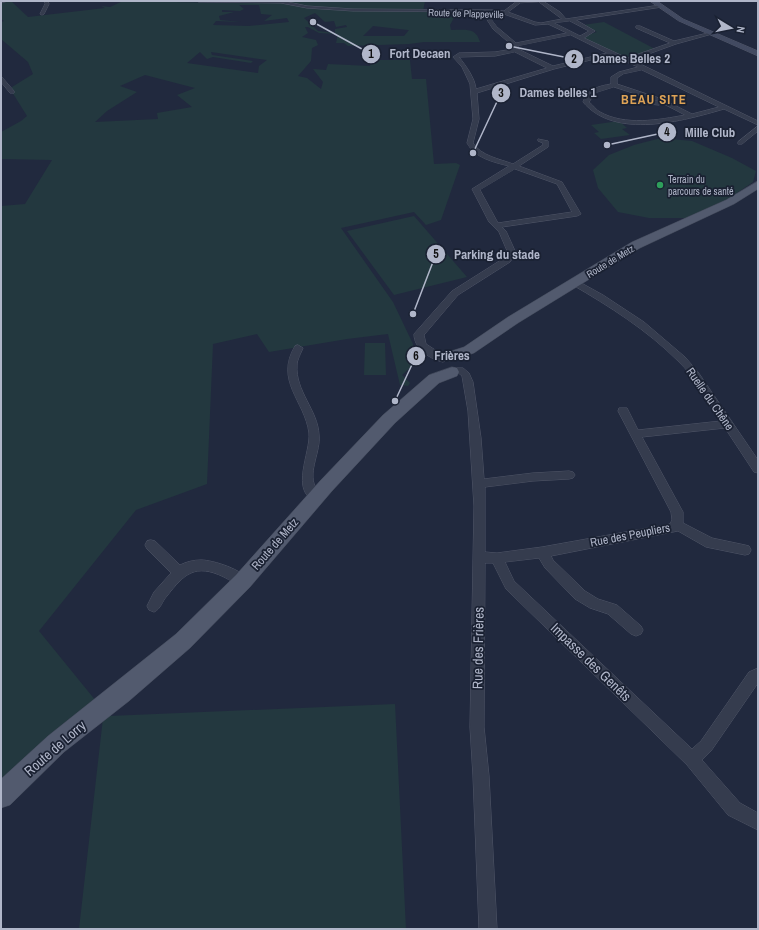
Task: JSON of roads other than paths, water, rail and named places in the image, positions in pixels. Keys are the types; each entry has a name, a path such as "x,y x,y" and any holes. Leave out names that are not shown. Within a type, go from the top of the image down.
{"main road":[{"name":"Route de Metz","path":"110,702 183,641 243,580 316,496 389,419 469,350 513,320 636,245 730,202 758,184"},
{"name":"Route de Lorry","path":"1,796 56,744 110,702"}],"street":[{"path":"1,2 6,1"},
{"path":"42,14 47,4 46,1"},
{"path":"154,1 164,1"},
{"name":"Route de Plappeville","path":"200,1 280,2 307,7 353,10 483,11 504,13 529,22 541,24 660,4"},
{"path":"504,13 519,2 539,1 567,20 593,31 579,38"},
{"path":"654,1 681,20 758,54"},
{"path":"609,8 618,12"},
{"path":"483,11 495,28 515,47 552,68"},
{"path":"548,23 758,123"},
{"path":"541,24 544,29"},
{"path":"638,27 674,43"},
{"path":"550,33 555,36"},
{"path":"628,60 674,43 710,33"},
{"path":"497,225 577,214 560,183 478,152 471,146 470,143 476,119 473,89 471,78 457,56 495,54 555,36 570,34"},
{"path":"473,89 497,86 552,68 612,54"},
{"path":"614,85 614,78 617,74 642,68"},
{"path":"654,73 671,75"},
{"path":"1,78 12,92"},
{"path":"675,83 686,80"},
{"path":"692,116 666,103 614,85 592,92 587,98 586,102 589,106 603,115 632,122 662,121 692,116 724,107"},
{"path":"686,88 701,89"},
{"path":"706,98 717,95"},
{"path":"630,101 657,104 666,103"},
{"path":"740,143 758,128"},
{"path":"449,367 421,344 418,338 420,334 455,293 510,257 511,249 497,225 493,222 476,189 546,146 546,142 540,140"},
{"name":"Ruelle du Chêne","path":"574,282 641,324 682,359 695,374 758,469"},
{"path":"298,348 292,365 294,385 310,418 314,432 314,441 307,484 311,493 316,496"},
{"name":"Rue des Frières","path":"449,367 466,376 476,438 480,557 477,655 477,727 482,776 488,929"},
{"name":"Rue des Peupliers","path":"480,557 497,558 542,552 672,528 677,525 677,512 623,411"},
{"path":"635,434 723,425"},
{"path":"478,483 569,475"},
{"path":"677,525 710,543 745,550"},
{"path":"151,545 179,573"},
{"path":"542,552 549,564 580,595 595,604 612,609 636,630"},
{"name":"Impasse des Genêts","path":"497,558 510,585 692,760 734,809 758,822"},
{"path":"154,606 157,597 179,573 188,567 215,567 228,571 243,580"},
{"path":"692,760 706,746 754,677 758,674"}],"place":[{"name":"Fort Decaen","path":"313,22"},
{"name":"Dames Belles 2","path":"509,46"},
{"name":"Mille Club","path":"607,145"},
{"name":"Dames belles 1","path":"473,153"},
{"name":"Terrain du parcours de santé","path":"660,185"},
{"name":"Parking du stade","path":"413,314"},
{"name":"Frières","path":"395,401"}],"district":[{"name":"BEAU SITE","path":"654,99"}]}
